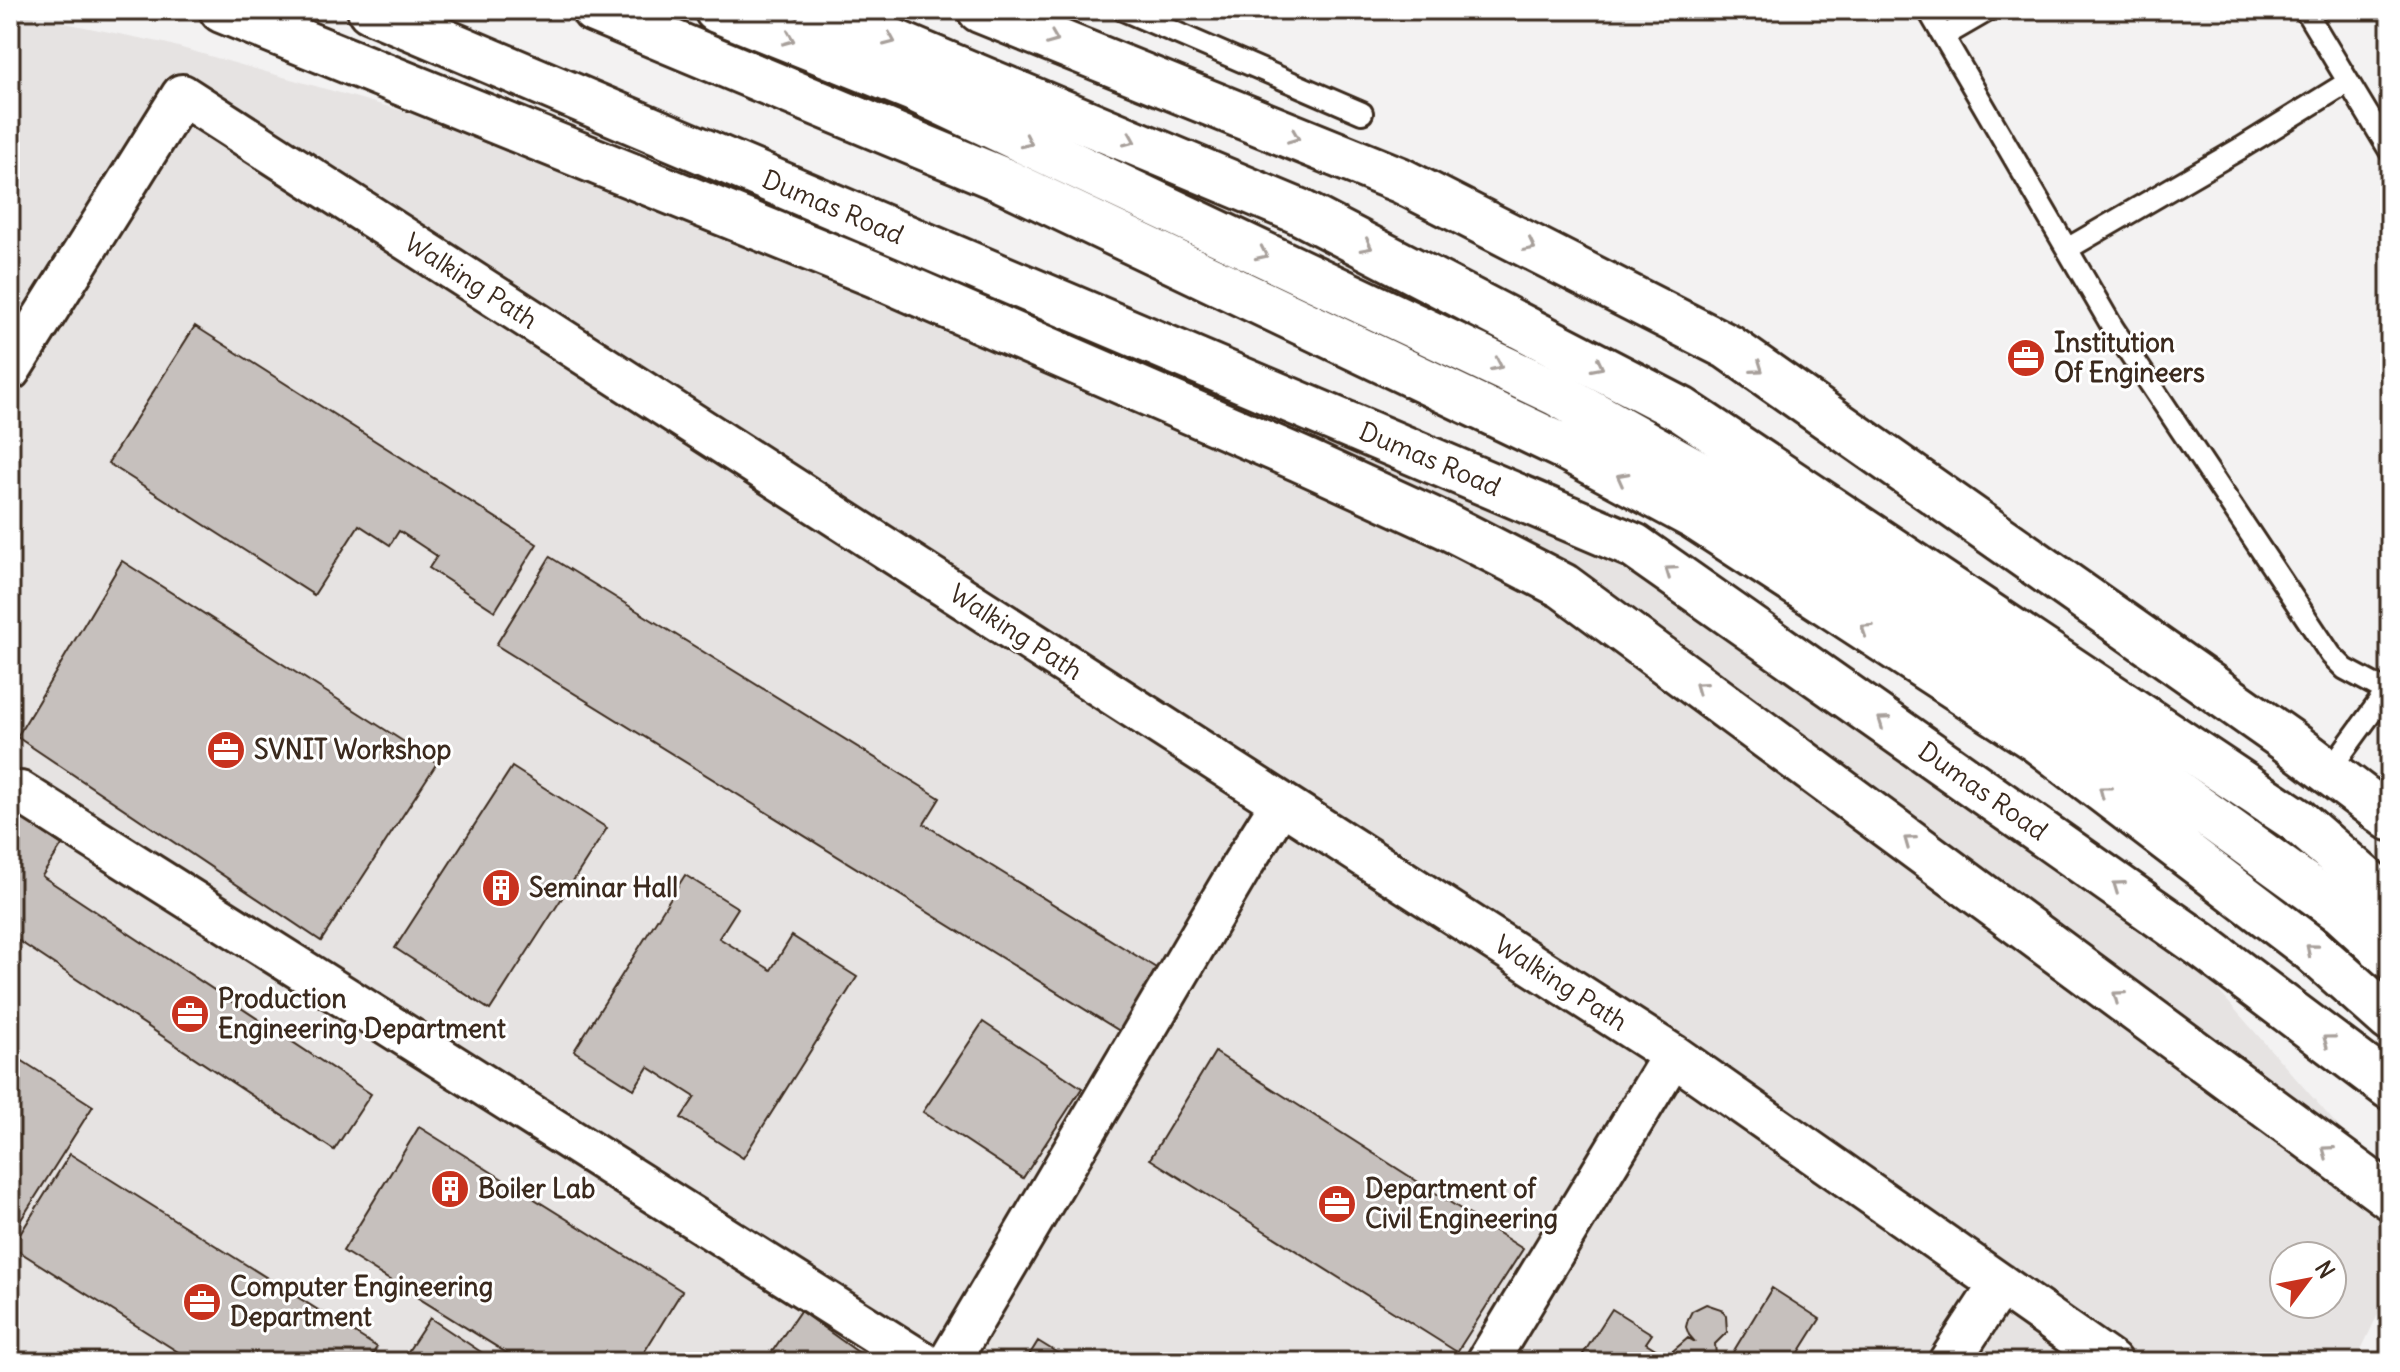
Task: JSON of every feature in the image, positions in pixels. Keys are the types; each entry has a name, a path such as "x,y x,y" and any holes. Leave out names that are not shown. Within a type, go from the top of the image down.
{"main road":[{"path":"222,10 888,280 1300,459 1446,526 1563,586 2390,1197"},
{"name":"Dumas Road","path":"370,10 1634,546 2200,944 2390,1087"},
{"path":"594,10 1003,180 1566,448 1695,517 2037,740 2310,948 2390,1019"},
{"path":"717,10 914,89 1542,386 1745,499 2064,711 2342,912 2390,956"},
{"path":"818,10 1298,211 1682,410 2298,821 2390,901"},
{"path":"980,10 1400,180 1728,347 2287,740 2390,818"}],"street":[{"name":"Walking Path","path":"10,370 182,95 1673,1055 2111,1362"},
{"path":"20,792 922,1362"},
{"path":"949,1362 1281,803"},
{"path":"1487,1362 1673,1055"},
{"path":"1949,1362 2000,1284"}],"lane":[{"path":"1123,10 1362,113"},
{"path":"1928,10 2113,328 2331,655 2345,669 2388,689 2328,772"},
{"path":"1944,36 1989,10"},
{"path":"2305,10 2390,151"},
{"path":"2067,249 2348,82"}],"shaded area":[{"path":"20,14 164,43 1068,300 1624,561 2201,971 2390,1185 2390,1289 2360,1352 2372,1362 10,1362 10,18"}],"building":[{"path":"195,326 537,544 495,611 429,568 437,556 399,531 390,545 359,525 314,595 108,463"},
{"path":"550,557 940,798 924,824 1161,971 1123,1033 496,645"},
{"name":"SVNIT Workshop","path":"122,561 437,763 321,941 17,737"},
{"name":"Seminar Hall","path":"512,767 607,828 490,1010 395,948"},
{"name":"Production Engineering Department","path":"10,810 62,845 42,876 371,1094 334,1150 10,935"},
{"path":"685,875 738,908 719,938 771,970 792,936 857,977 743,1158 681,1118 695,1097 648,1067 634,1089 574,1051"},
{"path":"983,1022 1082,1088 1023,1178 923,1112"},
{"name":"Department of Civil Engineering","path":"1215,1052 1523,1249 1457,1352 1150,1159"},
{"path":"10,1053 93,1106 10,1237"},
{"name":"Boiler Lab","path":"419,1127 682,1291 638,1362 521,1362 343,1251"},
{"name":"Computer Engineering Department","path":"70,1154 377,1347 368,1362 194,1362 12,1247"},
{"path":"1772,1288 1820,1319 1793,1362 1727,1362"},
{"path":"1706,1304 1721,1309 1726,1316 1727,1332 1715,1344 1716,1355 1726,1362 1578,1362 1612,1309 1652,1334 1646,1343 1667,1356 1688,1338 1695,1342 1686,1327 1688,1319 1692,1311"},
{"path":"800,1311 872,1362 765,1362"},
{"path":"430,1318 496,1362 401,1362"},
{"path":"1038,1341 1072,1362 1025,1362"}],"place":[{"name":"Institution Of Engineers","path":"2026,358"},
{"name":"SVNIT Workshop","path":"226,750"},
{"name":"Seminar Hall","path":"501,888"},
{"name":"Production Engineering Department","path":"190,1014"},
{"name":"Boiler Lab","path":"450,1189"},
{"name":"Department of Civil Engineering","path":"1337,1204"},
{"name":"Computer Engineering Department","path":"202,1302"}]}
